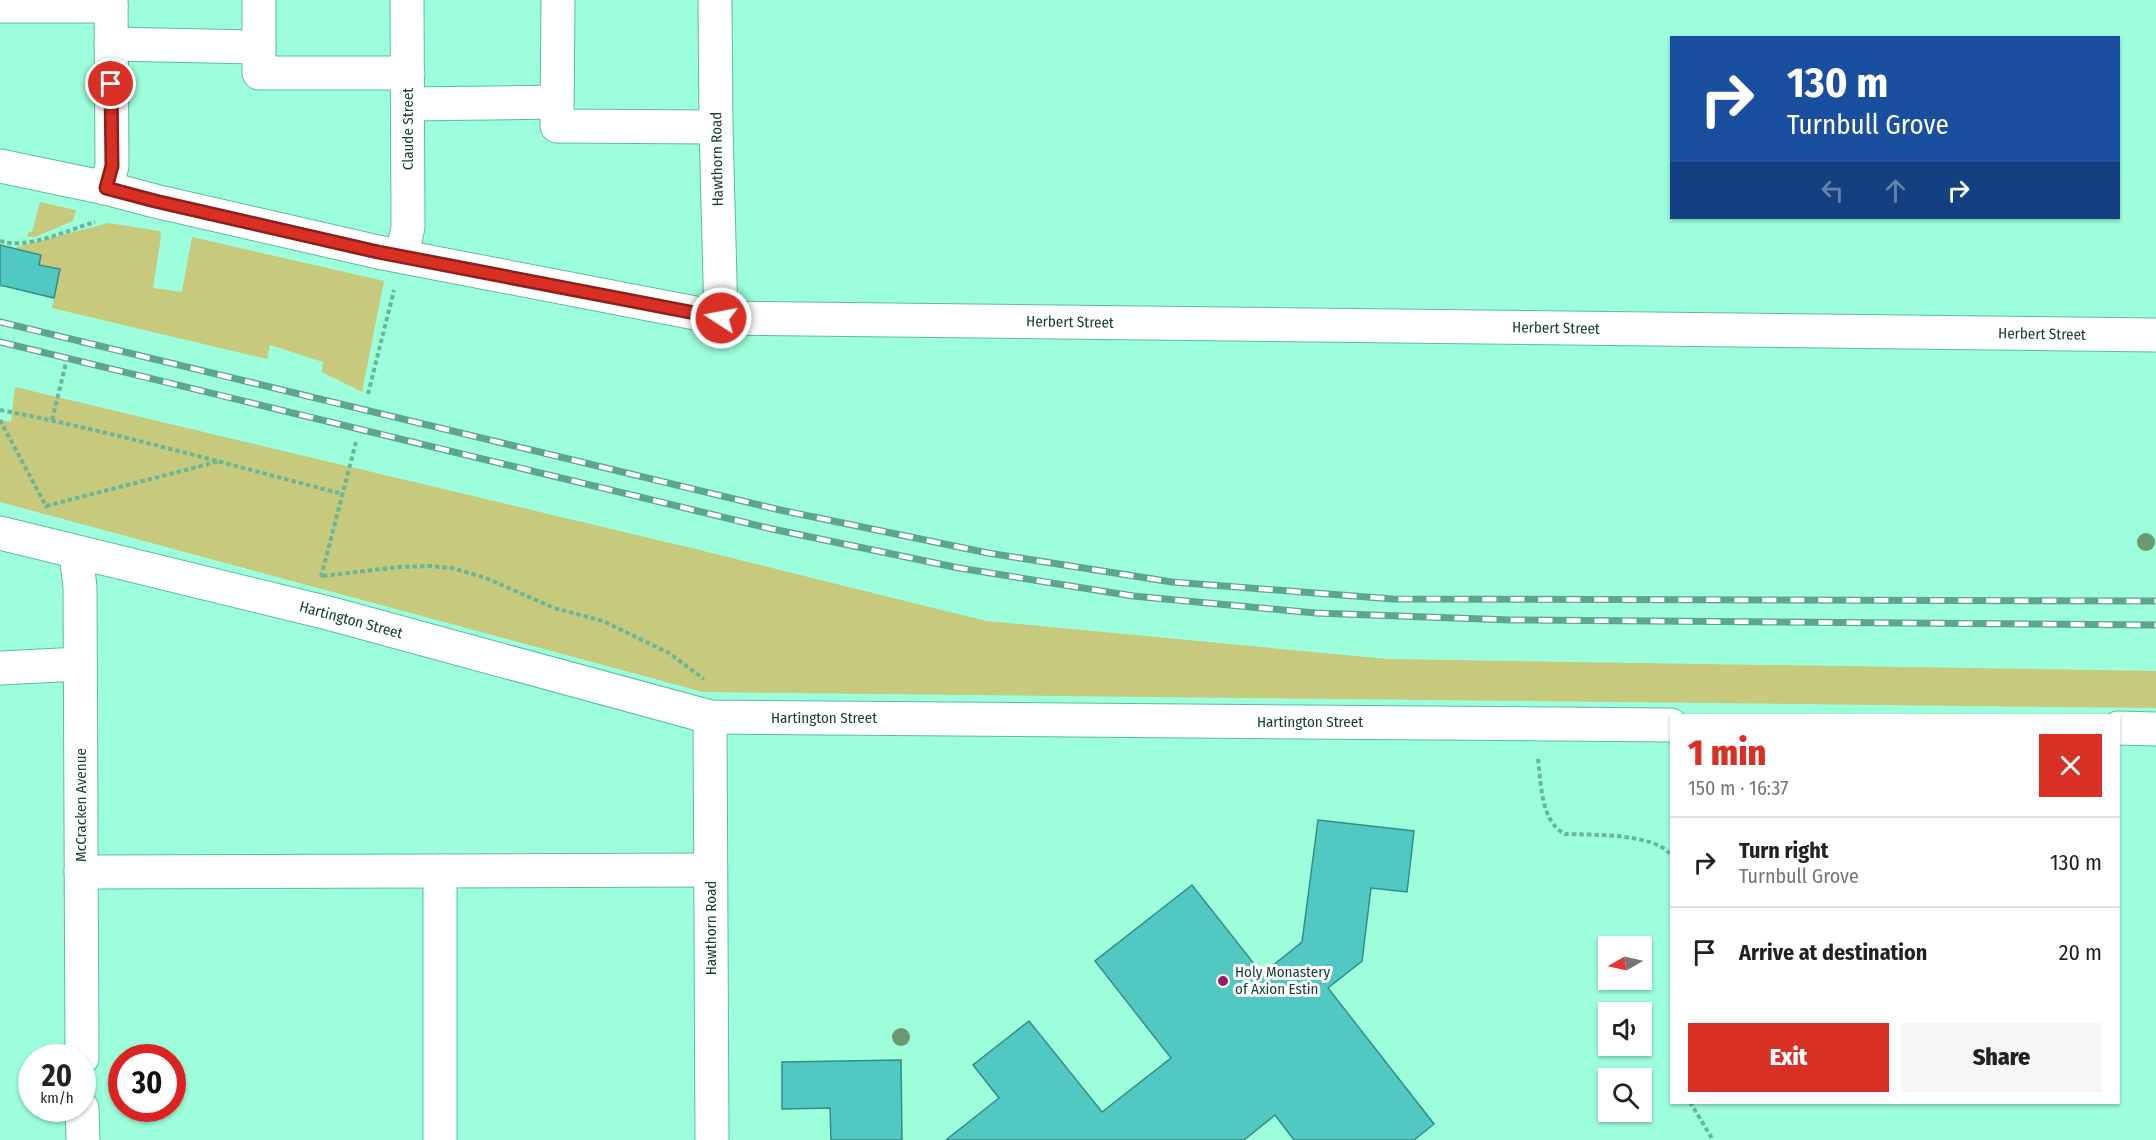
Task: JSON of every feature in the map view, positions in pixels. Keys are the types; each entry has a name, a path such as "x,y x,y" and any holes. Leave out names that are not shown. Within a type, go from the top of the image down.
{"street":[{"path":"259,0 259,73 557,102"},
{"name":"Claude Street","path":"400,268 408,227 407,0"},
{"path":"558,0 557,126 716,127"},
{"name":"Hawthorn Road","path":"715,0 721,318"},
{"path":"0,6 111,3 112,166 106,188"},
{"path":"111,44 259,47"},
{"name":"Herbert Street","path":"0,166 106,188 400,268 721,318 2156,335"},
{"name":"Hartington Street","path":"0,534 314,610 710,717 1670,725"},
{"name":"McCracken Avenue","path":"76,552 80,587 82,1044"},
{"path":"0,668 80,664"},
{"name":"Hawthorn Road","path":"710,717 712,1140"},
{"path":"2120,728 2156,729"},
{"path":"81,872 710,870"},
{"path":"440,871 440,1140"},
{"path":"82,1122 83,1140"}],"path":[{"path":"0,241 9,246 28,243 100,220"},
{"path":"368,394 400,268"},
{"path":"52,420 66,363"},
{"path":"0,410 52,420 220,461 343,494"},
{"path":"0,420 46,506 220,461"},
{"path":"314,610 356,442"},
{"path":"322,576 429,566 452,568 486,578 554,608 603,621 669,653 706,680 710,717"},
{"path":"1538,759 1548,818 1556,829 1565,834 1640,839 1666,848 1670,854"},
{"path":"1691,1104 1713,1140"}],"green space":[{"path":"40,202 76,210 73,221 35,237 27,237 29,232 32,232"},
{"path":"108,223 160,231 153,288 182,292 192,237 384,281 362,392 322,372 323,362 270,345 267,359 52,308 60,269 39,265 41,254 15,249 16,247"},
{"path":"15,387 687,547 986,621 1387,659 2156,671 2156,708 703,692 0,502 0,420 11,422"}],"building":[{"path":"0,245 41,255 39,265 60,269 54,298 0,285"},
{"name":"Holy Monastery of Axion Estin","path":"1318,820 1414,831 1407,892 1371,888 1362,961 1328,988 1434,1124 1414,1140 1294,1140 1275,1115 1244,1140 946,1140 999,1098 973,1065 1029,1021 1102,1112 1171,1058 1095,961 1192,885 1262,974 1302,942"},
{"path":"901,1060 902,1140 831,1140 830,1108 782,1109 782,1062"}],"railway":[{"path":"0,322 780,510 988,553 1172,582 1393,599 2156,601"},
{"path":"0,342 772,529 959,568 1133,596 1315,613 1510,620 2156,625"}],"place":[{"name":"Holy Monastery of Axion Estin","path":"1223,981"}],"route":[{"path":"111,84 112,166 106,188 378,252 721,318"}]}
